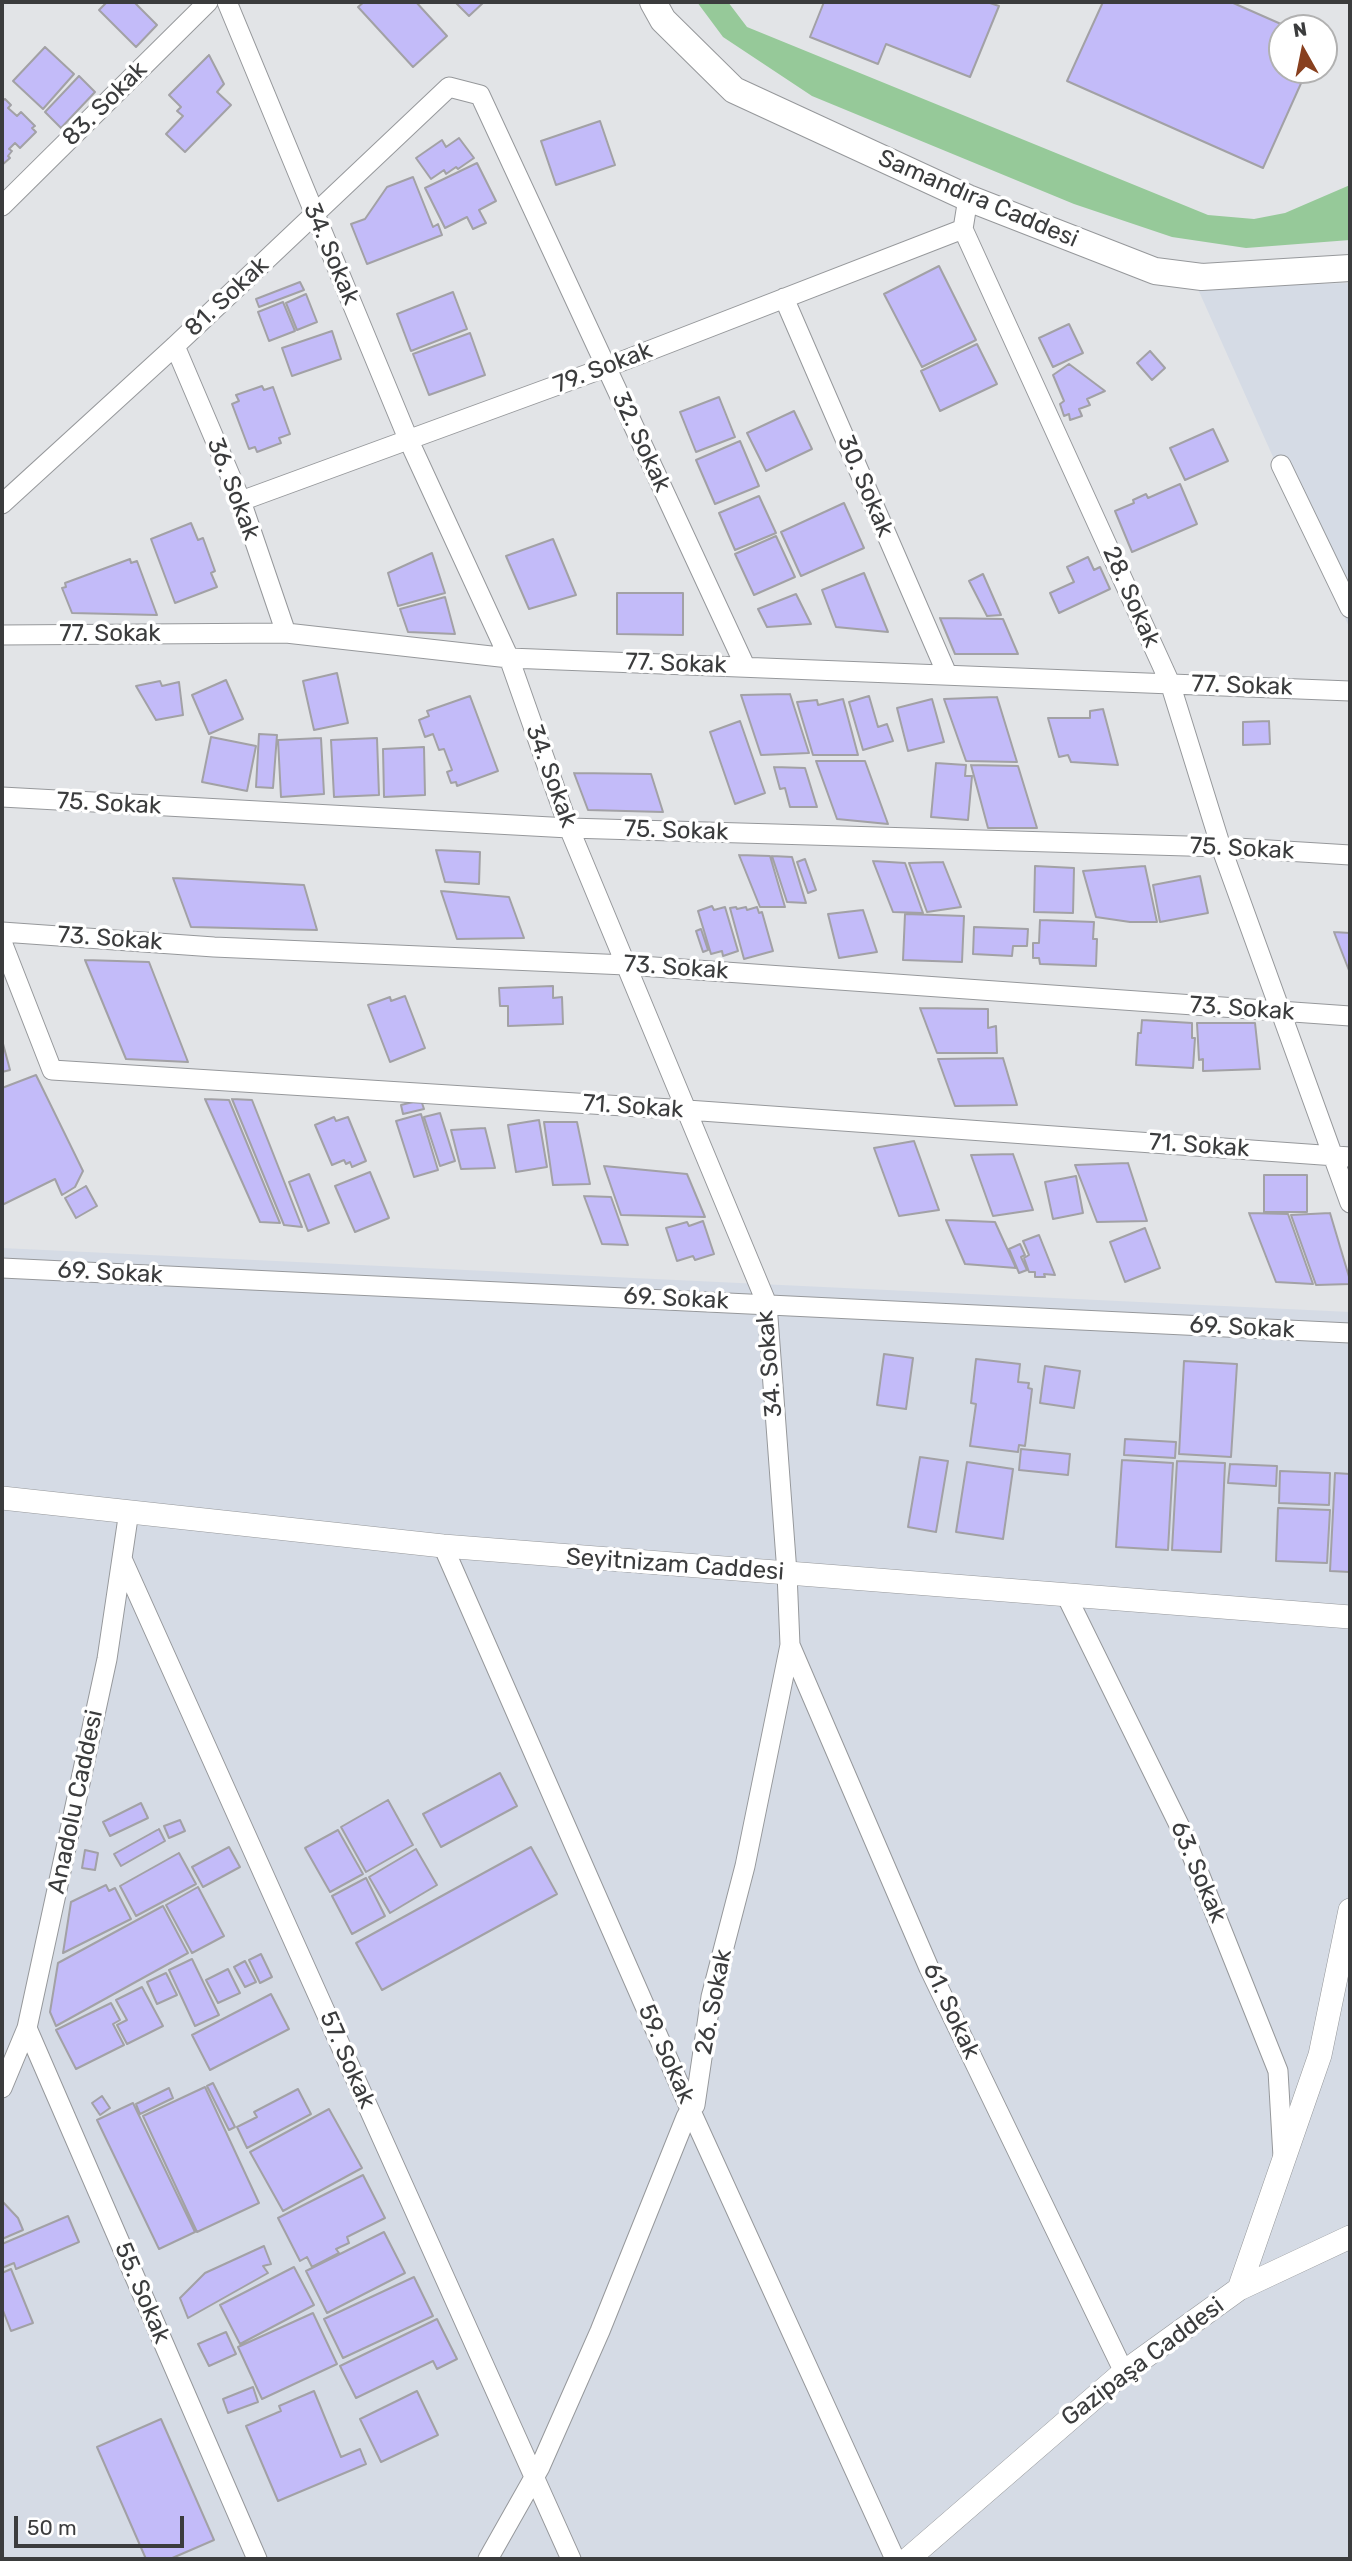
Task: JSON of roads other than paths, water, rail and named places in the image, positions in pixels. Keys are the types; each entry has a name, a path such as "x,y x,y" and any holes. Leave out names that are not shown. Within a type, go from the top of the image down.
{"main road":[{"name":"Samandıra Caddesi","path":"653,2 663,20 734,90 968,198 1155,271 1202,278 1350,268"}],"street":[{"name":"83. Sokak","path":"2,206 208,2"},
{"name":"34. Sokak","path":"227,2 409,441 509,658 569,828 767,1304 787,1573"},
{"name":"81. Sokak","path":"2,504 175,346 449,87"},
{"name":"32. Sokak","path":"449,87 480,95 745,666"},
{"path":"963,229 968,198"},
{"name":"79. Sokak","path":"241,501 607,367 963,229"},
{"name":"28. Sokak","path":"963,229 1170,683 1221,847 1280,1012 1341,1156 1350,1203"},
{"name":"30. Sokak","path":"784,298 947,674"},
{"name":"36. Sokak","path":"175,346 241,501 286,633"},
{"path":"1281,465 1350,608"},
{"name":"77. Sokak","path":"2,635 286,633 509,658 1350,691"},
{"name":"75. Sokak","path":"2,797 569,828 1221,847 1350,855"},
{"name":"73. Sokak","path":"2,932 214,947 626,965 1350,1016"},
{"name":"71. Sokak","path":"2,942 52,1070 687,1110 1341,1156"},
{"name":"69. Sokak","path":"2,1268 1350,1333"},
{"name":"Seyitnizam Caddesi","path":"2,1498 443,1546 1350,1617"},
{"name":"Anadolu Caddesi","path":"2,2088 27,2028 107,1659 129,1511"},
{"name":"59. Sokak","path":"443,1546 690,2109 895,2559"},
{"name":"57. Sokak","path":"123,1561 570,2559"},
{"name":"26. Sokak","path":"488,2559 535,2477 600,2331 690,2109 695,2105 711,1997 745,1866 790,1645 787,1573"},
{"name":"63. Sokak","path":"1066,1595 1183,1833 1278,2071 1283,2162"},
{"name":"61. Sokak","path":"790,1645 929,1968 1124,2372"},
{"name":"Gazipaşa Caddesi","path":"908,2559 1124,2372 1239,2289 1320,2055 1350,1910"},
{"name":"55. Sokak","path":"27,2028 257,2559"},
{"path":"1239,2289 1350,2237"}]}
